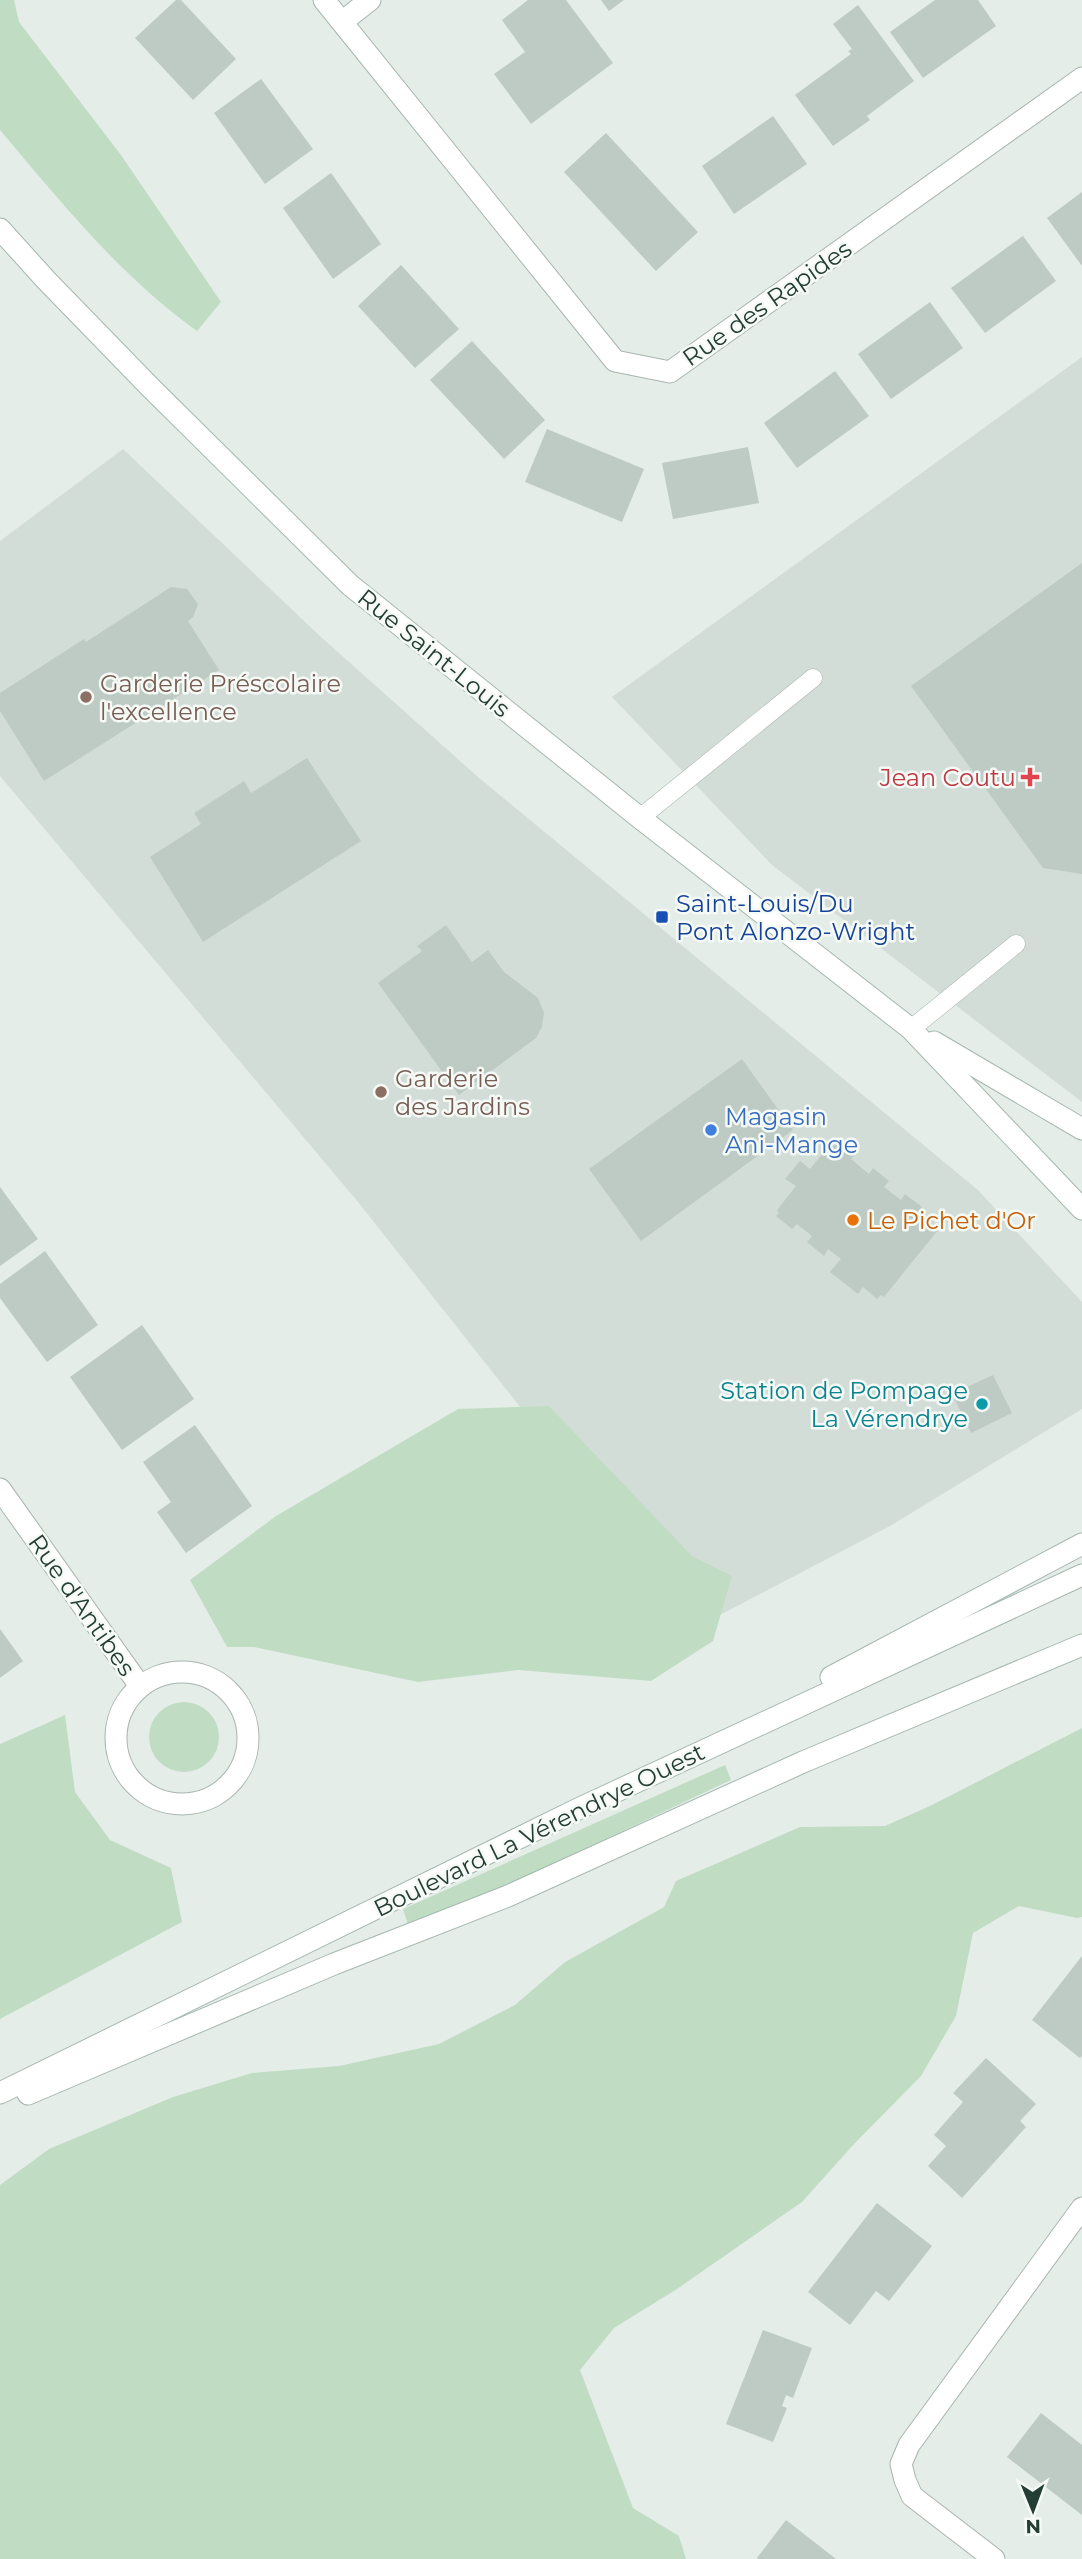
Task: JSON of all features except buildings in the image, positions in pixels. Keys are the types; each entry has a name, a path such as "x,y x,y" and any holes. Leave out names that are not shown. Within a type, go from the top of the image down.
{"main road":[{"name":"Rue des Rapides","path":"324,0 615,360 670,372 1082,78"},
{"path":"342,22 370,0"},
{"name":"Rue Saint-Louis","path":"0,229 149,387 350,585 640,818 911,1029 1082,1129"},
{"name":"Rue Saint-Louis","path":"911,1029 1082,1209"},
{"name":"Rue d'Antibes","path":"0,1489 140,1686"},
{"path":"578,1809 1082,1544"},
{"name":"Boulevard La Vérendrye Ouest","path":"0,2092 578,1809 1082,1575"},
{"name":"Boulevard La Vérendrye Ouest","path":"0,2105 334,1964 508,1896 803,1762 1082,1645"},
{"name":"Rue d'Antibes","path":"179,1672 199,1674 218,1683 234,1696 244,1715 248,1735 246,1758 235,1778 219,1794 198,1803 176,1805 154,1800 135,1786 121,1768 115,1746 116,1724 125,1703 140,1686 158,1676 179,1672"},
{"path":"994,2559 912,2496 901,2464 909,2445 1082,2208"}],"lane":[{"path":"640,818 813,678"},
{"path":"911,1029 1016,944"}],"shaded area":[{"path":"1082,357 1082,1102 772,865 612,697"},
{"path":"123,449 321,637 478,777 978,1190 1082,1302 1082,1409 890,1526 695,1628 358,1202 0,776 0,541"}],"green space":[{"path":"0,0 14,0 19,22 121,155 221,302 197,331 142,287 92,237 0,130"},
{"path":"549,1406 692,1556 732,1576 713,1641 651,1681 518,1670 418,1682 254,1647 227,1647 190,1580 276,1516 458,1409"},
{"path":"177,1702 191,1702 204,1708 213,1717 219,1737 217,1750 209,1762 191,1772 177,1772 164,1766 155,1757 149,1744 149,1730 155,1717 164,1708"},
{"path":"65,1715 75,1792 110,1840 171,1868 182,1922 0,2019 0,1744"},
{"path":"1082,1728 1082,1917 1019,1906 973,1933 956,2016 921,2076 802,2202 677,2289 614,2328 580,2370 633,2508 679,2536 686,2559 0,2559 0,2185 49,2149 173,2097 252,2073 339,2066 439,2044 515,2005 565,1962 664,1907 676,1881 800,1827 885,1826 932,1805"},
{"path":"725,1765 731,1780 410,1931 403,1909"}],"place":[{"name":"Garderie Préscolaire l'excellence","path":"86,697"},
{"name":"Jean Coutu","path":"1030,777"},
{"name":"Saint-Louis/Du Pont Alonzo-Wright","path":"662,917"},
{"name":"Garderie des Jardins","path":"381,1092"},
{"name":"Magasin Ani-Mange","path":"711,1130"},
{"name":"Le Pichet d'Or","path":"853,1220"},
{"name":"Station de Pompage La Vérendrye","path":"982,1404"}]}
